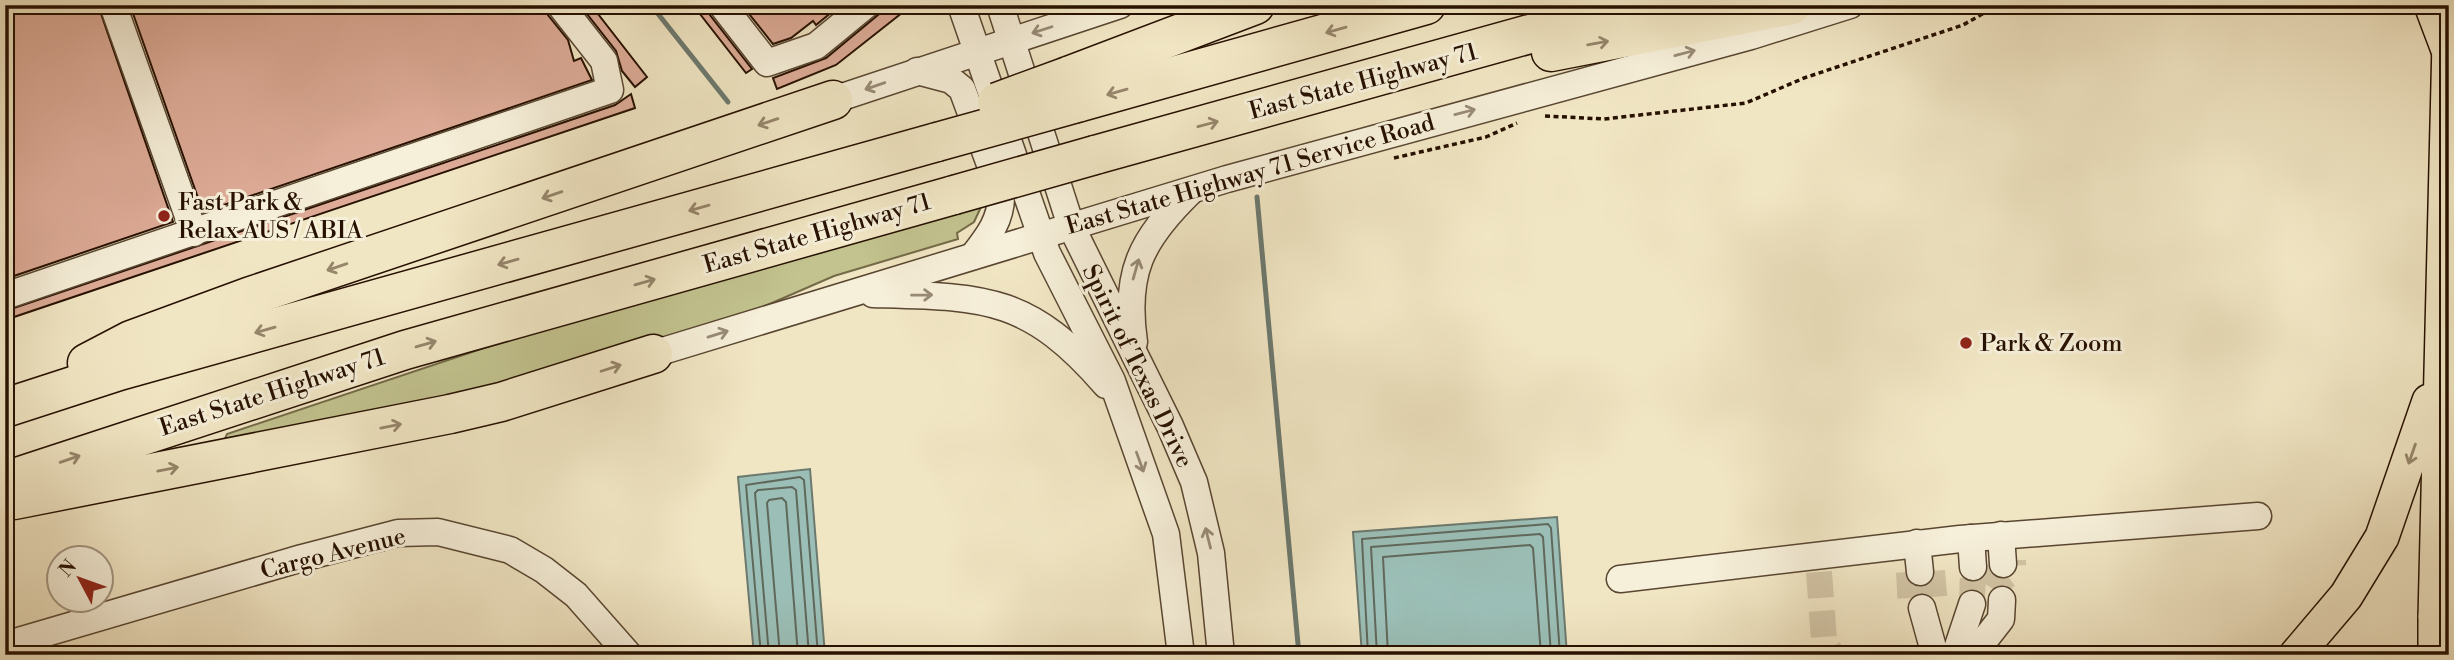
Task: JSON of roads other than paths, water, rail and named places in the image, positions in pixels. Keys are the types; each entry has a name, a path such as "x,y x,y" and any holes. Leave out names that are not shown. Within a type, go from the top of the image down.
{"highway":[{"path":"1072,90 1255,5"},
{"path":"9,407 120,371 765,190 933,133 1072,90 1426,5"},
{"name":"East State Highway 71","path":"5,481 405,350 1634,5"},
{"path":"1434,61 1478,64 1792,5"},
{"path":"9,407 131,340 281,286 832,100"},
{"path":"5,502 463,411 536,392 653,354"}],"main road":[{"path":"2431,5 2448,50"},
{"path":"2435,655 2449,42"},
{"path":"2296,655 2346,596 2382,537 2441,366"}],"street":[{"path":"113,5 194,233"},
{"path":"5,296 610,90 604,61 560,5"},
{"path":"722,5 767,64 816,46 866,5"},
{"name":"Spirit of Texas Drive","path":"961,5 1041,236 1054,269 1091,335 1166,534 1180,649"},
{"name":"Spirit of Texas Drive","path":"1000,5 1071,226 1194,482 1211,553 1220,647"},
{"path":"832,100 1120,5"},
{"name":"East State Highway 71 Service Road","path":"653,354 1192,190 1446,117 1751,36 1850,5"},
{"path":"917,71 951,80 962,89 1001,194 997,221 973,256"},
{"path":"1136,361 1131,308 1136,265 1161,220 1192,190"},
{"path":"854,292 962,296 1017,312 1059,337 1116,398"},
{"path":"1620,579 1819,564 1919,562 1988,550 2258,516"},
{"name":"Cargo Avenue","path":"5,645 398,533 438,531 510,550 544,570 576,595 629,655"},
{"path":"1174,586 1214,584"},
{"path":"1973,655 2001,619 2001,600"},
{"path":"1926,623 1946,621 1971,611 1955,655"},
{"path":"1180,649 1220,647"}],"water":[{"path":"810,469 825,655 754,655 738,477"},
{"path":"1557,517 1567,655 1362,655 1353,532"}],"waterway":[{"path":"651,5 728,102"},
{"path":"1257,197 1299,655"}],"tunnel":[{"path":"1992,565 1992,573 2002,579 2013,571 2013,560"},
{"path":"1972,604 1973,567"},
{"path":"1932,571 1935,606"},
{"path":"1819,572 1824,641 1832,655"},
{"path":"1909,572 1911,610"}],"place":[{"name":"Fast Park & Relax AUS / ABIA","path":"164,216"},
{"name":"Park & Zoom","path":"1966,343"}]}
